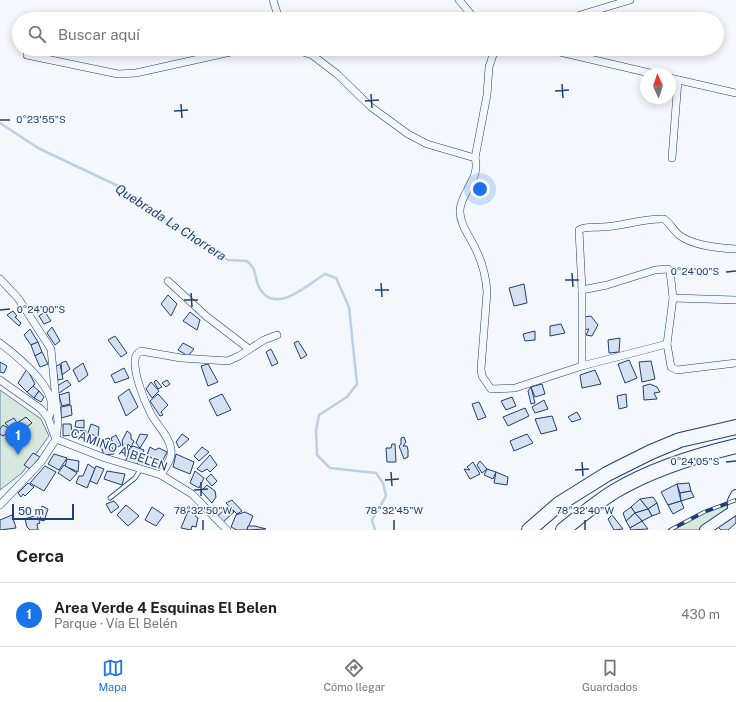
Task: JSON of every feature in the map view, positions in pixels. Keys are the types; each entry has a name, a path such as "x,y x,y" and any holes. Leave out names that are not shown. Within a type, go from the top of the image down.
{"highway":[{"path":"529,530 559,504 607,474 651,452 680,440 736,428"},
{"path":"563,530 614,491 660,469 699,454 736,446"}],"street":[{"path":"273,0 277,12"},
{"path":"590,12 630,0"},
{"path":"460,2 469,12"},
{"path":"28,56 118,74 136,73 212,56"},
{"path":"313,56 337,74 371,107 408,134 427,144 475,158"},
{"path":"493,56 475,158 476,173 462,199 460,211 461,220 477,251 486,280 487,292 482,376 491,389 500,390 515,388 582,366 667,344"},
{"path":"577,56 640,71"},
{"path":"672,158 678,80 736,93"},
{"path":"582,366 582,290 579,230 583,228 609,226 651,218 664,219 685,239 722,248 736,249"},
{"path":"582,290 607,285 627,277 663,268 670,271 673,298 667,344 673,370 736,363"},
{"path":"0,279 18,298 51,349 58,406 56,439 30,475 0,505"},
{"path":"168,281 206,316 248,349"},
{"path":"673,298 736,300"},
{"path":"161,475 172,454 172,450 168,439 150,412 135,361 136,354 141,351 181,358 228,361 239,356 264,340 277,335"},
{"path":"0,343 29,368 47,390 51,404 48,418"},
{"path":"0,380 42,409 48,418 56,439"},
{"name":"CAMINO A BELEN","path":"56,439 140,470 161,475 192,494 227,530"},
{"path":"705,530 735,509 733,501 736,494"}],"lane":[{"path":"110,498 135,478 140,470"}],"shaded area":[{"path":"0,390 41,419 49,436 22,473 0,490"},
{"path":"728,503 727,509 698,530 672,530 704,513"}],"building":[{"path":"524,284 527,303 514,306 509,288"},
{"path":"168,295 177,304 171,316 161,304"},
{"path":"13,311 17,316 15,317 21,323 19,326 7,315"},
{"path":"45,312 51,321 44,324 39,316"},
{"path":"190,312 200,320 197,330 183,321"},
{"path":"591,316 598,325 592,336 586,335 589,329 582,330 584,317"},
{"path":"561,324 565,333 550,336 550,326"},
{"path":"52,327 60,341 55,345 47,333"},
{"path":"30,329 38,342 31,345 24,335"},
{"path":"535,331 535,340 525,341 523,334"},
{"path":"115,336 127,353 121,357 108,340"},
{"path":"620,338 619,352 609,353 608,340"},
{"path":"298,341 307,355 301,359 294,343"},
{"path":"38,342 42,352 35,356 31,345"},
{"path":"183,343 194,349 188,356 178,350"},
{"path":"271,349 278,363 272,366 266,352"},
{"path":"42,352 48,364 40,367 35,356"},
{"path":"629,360 637,378 625,383 618,364"},
{"path":"66,361 70,369 62,375 61,363"},
{"path":"651,361 655,379 642,382 639,362"},
{"path":"0,362 7,366 4,373 0,372"},
{"path":"83,363 88,375 79,382 73,370"},
{"path":"60,364 63,379 58,380 55,367"},
{"path":"208,364 218,382 208,386 201,366"},
{"path":"124,368 129,378 115,383 111,375"},
{"path":"27,369 35,384 27,392 18,383"},
{"path":"595,370 601,384 582,388 580,375"},
{"path":"67,380 71,385 59,393 57,386"},
{"path":"156,380 162,387 158,389 154,382"},
{"path":"167,380 170,384 166,387 162,383"},
{"path":"151,382 159,391 152,398 146,389"},
{"path":"542,384 545,394 535,397 531,387"},
{"path":"650,384 657,387 660,392 654,393 657,399 644,400 643,386"},
{"path":"33,386 39,391 34,398 27,392"},
{"path":"531,387 535,403 531,404 528,391"},
{"path":"129,389 138,407 126,416 118,397"},
{"path":"39,391 44,397 41,402 34,398"},
{"path":"69,392 70,404 62,406 59,395"},
{"path":"158,394 168,405 161,412 163,415 160,416 150,401"},
{"path":"222,394 231,410 217,416 209,400"},
{"path":"626,394 627,407 619,409 617,396"},
{"path":"512,397 516,406 506,410 501,401"},
{"path":"544,400 548,409 535,413 532,407"},
{"path":"479,402 486,417 478,420 472,404"},
{"path":"71,405 72,415 61,418 61,407"},
{"path":"525,408 529,416 508,426 503,417"},
{"path":"577,412 581,419 572,422 568,417"},
{"path":"552,416 557,430 541,434 535,419"},
{"path":"26,417 32,423 22,430 17,423"},
{"path":"14,418 28,440 24,444 5,423"},
{"path":"84,420 84,428 75,427 76,421"},
{"path":"63,424 71,424 72,435 63,436"},
{"path":"91,424 99,427 98,437 91,434 91,437 88,433"},
{"path":"3,425 11,430 3,436 0,434 0,429"},
{"path":"77,430 86,431 85,441 75,435"},
{"path":"127,431 131,434 131,439 134,441 131,447 128,444 127,450 124,451 122,441"},
{"path":"140,434 148,435 140,448 136,443"},
{"path":"182,434 189,439 179,448 176,442"},
{"path":"527,434 533,443 514,451 510,441"},
{"path":"116,435 121,445 115,449 111,438"},
{"path":"404,437 406,442 403,446 407,446 408,457 404,459 399,446 401,444 401,438"},
{"path":"109,438 114,454 104,455 99,441"},
{"path":"392,444 395,444 396,462 387,462 386,448 391,448"},
{"path":"133,446 144,450 136,467 125,462 129,449"},
{"path":"150,447 155,450 159,448 167,452 161,464 147,455"},
{"path":"202,447 209,452 199,461 194,456"},
{"path":"33,453 40,457 30,469 24,465"},
{"path":"54,454 67,458 59,470 48,464"},
{"path":"176,454 194,462 190,474 173,467"},
{"path":"210,455 217,465 210,472 207,469 202,472 197,469"},
{"path":"67,459 79,461 78,472 65,466"},
{"path":"480,461 487,469 482,473 477,465"},
{"path":"473,462 480,474 470,479 464,469 470,470 467,467"},
{"path":"88,464 95,469 87,488 76,483 79,476 83,476"},
{"path":"64,465 77,473 70,481 58,473"},
{"path":"45,466 56,472 44,491 30,483"},
{"path":"96,466 104,469 97,484 90,481"},
{"path":"487,469 496,472 493,479 484,475"},
{"path":"107,471 125,474 122,485 104,479"},
{"path":"195,471 204,478 199,488 190,483"},
{"path":"496,472 508,477 507,485 494,483"},
{"path":"211,474 217,481 212,486 206,479"},
{"path":"28,483 34,487 25,496 23,494 21,497 18,493"},
{"path":"689,483 691,491 680,493 677,484"},
{"path":"677,484 681,501 668,505 661,492"},
{"path":"207,485 215,491 216,497 212,503 201,491"},
{"path":"691,491 694,497 681,501 680,493"},
{"path":"653,497 657,503 648,509 640,499"},
{"path":"640,499 648,509 635,513 631,507"},
{"path":"232,500 242,511 237,514 226,503"},
{"path":"114,501 119,507 111,513 106,504"},
{"path":"681,501 684,508 673,514 668,505"},
{"path":"657,503 660,513 652,516 648,509"},
{"path":"126,505 139,516 128,526 117,515"},
{"path":"42,506 48,509 44,521 40,520"},
{"path":"229,506 234,512 222,523 216,517"},
{"path":"152,507 164,515 156,526 145,520"},
{"path":"631,507 635,513 626,521 623,513"},
{"path":"648,509 652,516 642,521 635,513"},
{"path":"188,511 195,512 195,516 198,518 196,527 192,526 191,530 181,528"},
{"path":"245,512 253,516 247,530 237,530 231,527 236,515"},
{"path":"635,513 642,521 630,528 626,521"},
{"path":"12,515 16,528 0,530 0,520"},
{"path":"37,515 40,523 37,524 38,530 30,530 27,527 25,519"},
{"path":"612,515 623,529 614,530 608,519"},
{"path":"736,515 736,523 728,530 721,530 716,525"},
{"path":"642,521 648,529 631,530 630,528"},
{"path":"248,526 255,526 266,529 247,530"}],"waterway":[{"name":"Quebrada La Chorrera","path":"0,123 38,148 118,186 169,223 228,260 247,261 254,270 258,285 264,294 272,299 281,299 290,296 325,274 336,278 349,307 357,384 347,397 319,415 316,431 317,455 330,468 376,473 383,483 386,496 372,520 375,530"}],"railway":[{"path":"670,530 704,512 736,500"}],"place":[{"name":"Area Verde 4 Esquinas El Belen","path":"18,455"}]}
